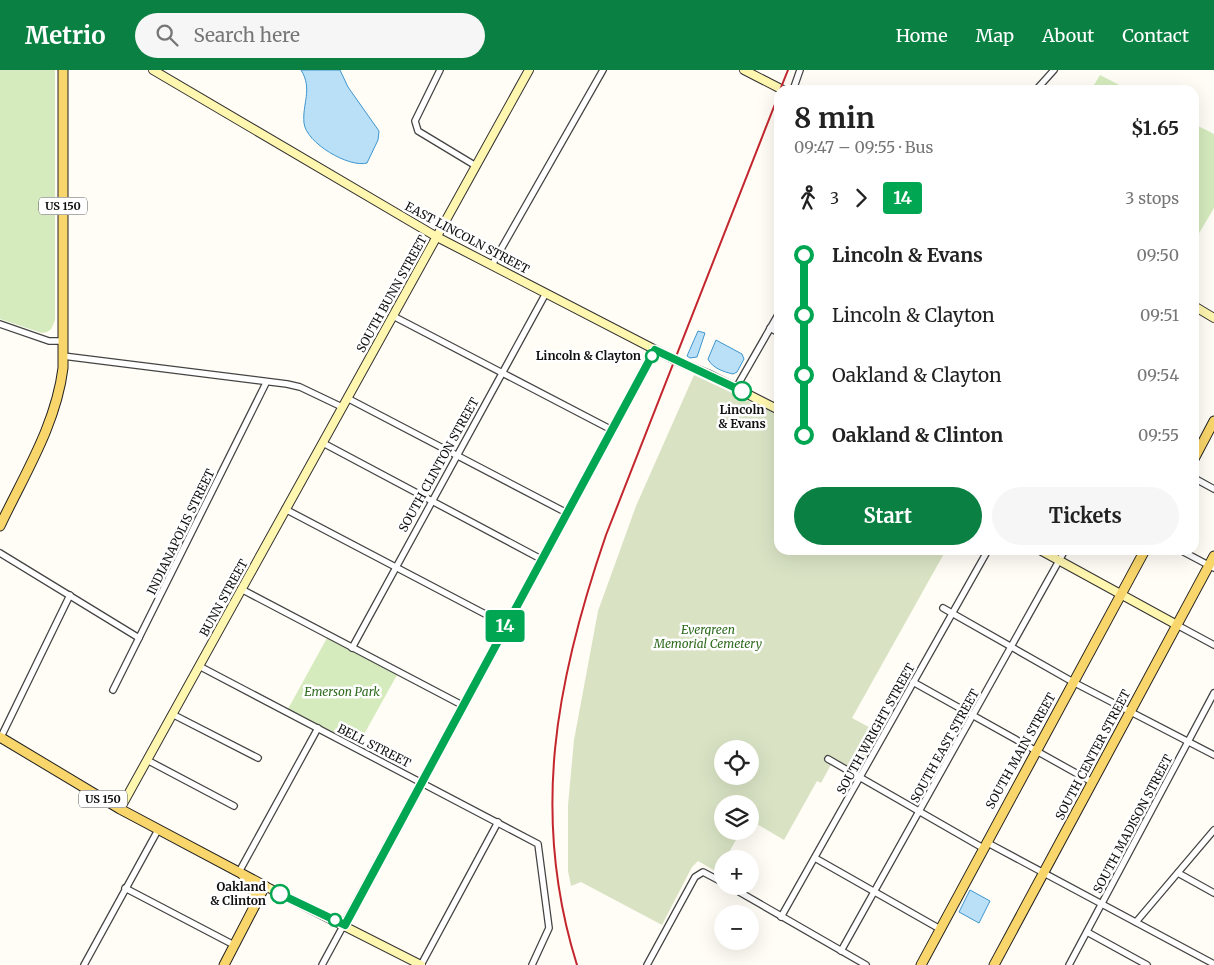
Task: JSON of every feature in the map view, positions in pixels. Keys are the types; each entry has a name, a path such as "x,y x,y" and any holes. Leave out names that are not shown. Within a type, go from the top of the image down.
{"main road":[{"name":"US 150","path":"0,526 52,419 60,394 63,356 62,70"},
{"name":"EAST LINCOLN STREET","path":"154,70 436,236 655,350 774,407"},
{"name":"SOUTH BUNN STREET","path":"347,398 529,70"},
{"path":"744,70 774,85"},
{"path":"1199,309 1214,318"},
{"name":"BUNN STREET","path":"120,809 347,398"},
{"path":"1199,449 1214,421"},
{"path":"1049,555 1177,625"},
{"name":"SOUTH MAIN STREET","path":"921,965 1142,555"},
{"name":"SOUTH CENTER STREET","path":"994,965 1177,625 1212,567 1214,556"},
{"name":"US 150","path":"0,738 120,809 265,886"},
{"path":"240,873 252,887 256,904"},
{"path":"224,965 265,886 421,965"}],"street":[{"path":"440,70 415,120 415,126 421,133 476,166"},
{"path":"492,265 602,70"},
{"path":"796,85 800,70"},
{"path":"1040,85 1054,70"},
{"name":"SOUTH CLINTON STREET","path":"352,648 546,293"},
{"path":"393,316 612,430"},
{"path":"736,388 774,321"},
{"path":"0,324 49,341 62,341"},
{"path":"770,328 774,330"},
{"path":"322,965 655,350"},
{"path":"63,356 295,386 342,407"},
{"name":"INDIANAPOLIS STREET","path":"113,690 266,383"},
{"path":"347,398 567,513"},
{"path":"323,442 541,559"},
{"path":"1199,481 1214,489"},
{"path":"285,509 506,624"},
{"path":"0,553 140,638"},
{"name":"SOUTH WRIGHT STREET","path":"781,917 985,555"},
{"name":"SOUTH EAST STREET","path":"841,951 1062,555"},
{"path":"1189,555 1212,567"},
{"path":"242,589 462,705"},
{"path":"0,738 70,596"},
{"path":"943,608 1073,682 1214,755"},
{"path":"1177,625 1214,645"},
{"name":"BELL STREET","path":"198,666 498,822 539,846 549,928 532,965"},
{"path":"913,682 1092,782"},
{"name":"SOUTH MADISON STREET","path":"1069,965 1214,692"},
{"path":"172,714 258,758"},
{"path":"240,873 318,728"},
{"path":"828,759 920,811 985,845 1043,872 1212,962"},
{"path":"147,760 234,806"},
{"path":"421,965 498,822"},
{"path":"84,965 158,830"},
{"path":"1136,922 1214,830"},
{"path":"815,858 940,929"},
{"path":"647,965 695,877 700,873 707,873 714,877"},
{"path":"1178,873 1214,893"},
{"path":"125,888 234,945"},
{"path":"744,895 866,965"},
{"path":"1087,932 1147,965"}],"green space":[{"path":"0,70 55,70 55,320 51,329 42,333 0,319"},
{"path":"1100,75 1119,85 1094,85"},
{"path":"1199,126 1214,134 1214,208 1199,233"},
{"name":"Evergreen Memorial Cemetery","path":"694,375 774,413 774,555 943,555 852,718 880,733 858,772 834,759 821,783 817,781 784,840 759,825 759,795 714,795 714,840 736,840 730,850 714,850 714,870 698,861 692,867 662,925 581,882 571,886 568,871 568,805 574,740 598,611 636,506"},
{"name":"Emerson Park","path":"327,638 397,675 358,745 288,709"}],"water":[{"path":"301,70 340,70 348,87 379,131 378,140 367,163 359,164 340,158 320,146 307,131 304,116 307,90"},
{"path":"698,331 705,333 697,357 690,358 687,356"},
{"path":"716,340 742,354 744,359 737,372 733,374 722,371 715,367 708,359"},
{"path":"970,890 990,901 979,923 959,912"}],"railway":[{"path":"782,85 788,70"},
{"path":"577,965 563,909 555,855 552,801 555,748 562,695 574,642 588,589 606,535 774,107"}],"bus line":[{"name":"14","path":"280,894 345,925 437,751 655,350 742,391"}],"place":[{"name":"Lincoln & Clayton","path":"652,356"},
{"name":"Lincoln & Evans","path":"742,391"},
{"name":"Oakland & Clinton","path":"280,894"}]}
